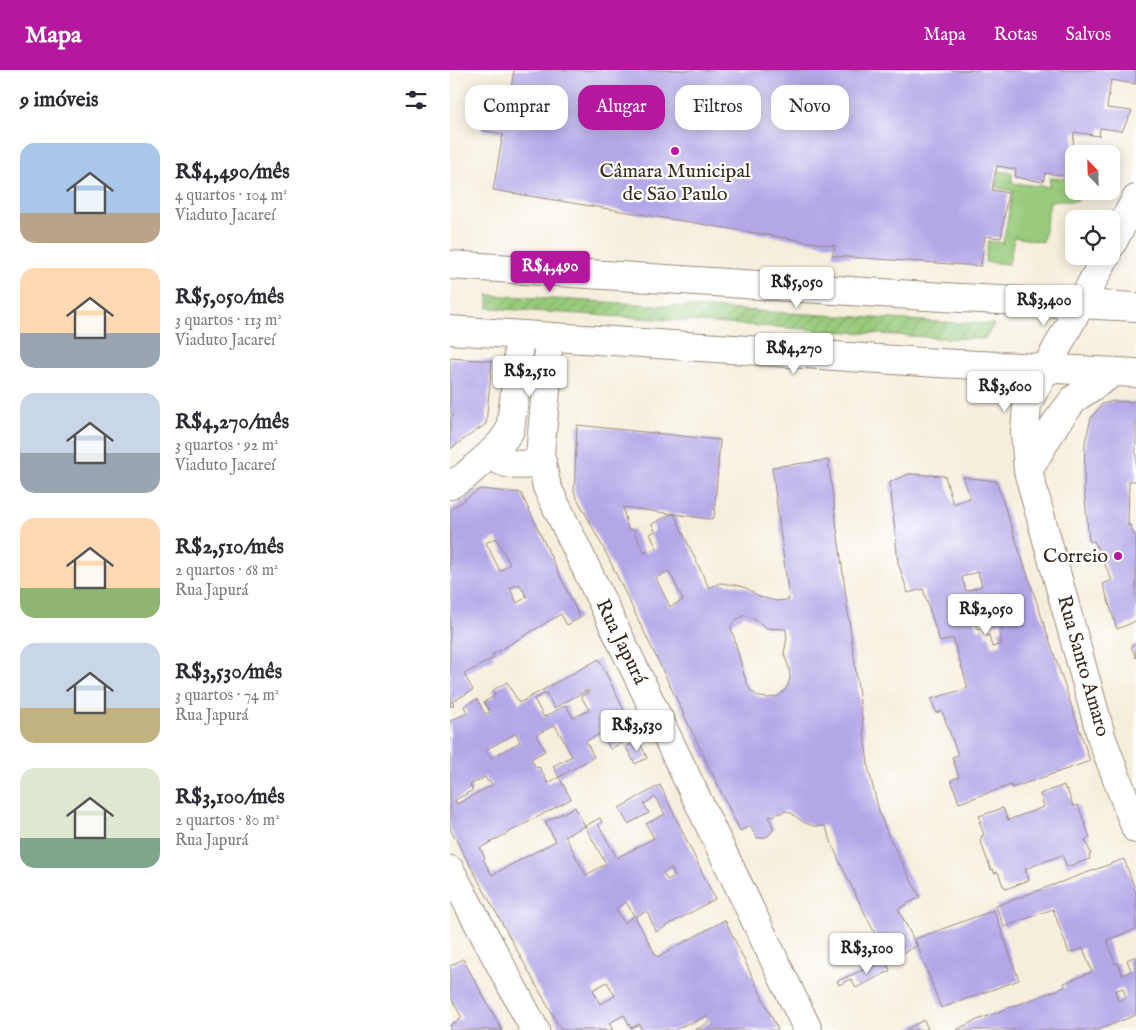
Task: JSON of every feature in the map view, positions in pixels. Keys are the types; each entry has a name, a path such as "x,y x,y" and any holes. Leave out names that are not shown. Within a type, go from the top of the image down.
{"street":[{"path":"1120,228 1136,199"},
{"path":"450,265 943,297 1136,307"},
{"name":"Rua Santo Amaro","path":"1101,265 1027,404 1025,432 1028,471 1102,739 1136,829"},
{"path":"450,330 548,338 1125,373"},
{"path":"450,485 464,477 489,455 510,430 517,376 519,336"},
{"name":"Rua Japurá","path":"548,338 547,379 540,455 547,487 808,1030"},
{"path":"1028,471 1056,423 1074,399 1125,373"},
{"path":"517,376 547,379"},
{"path":"489,455 500,461 518,465 528,466 542,462"},
{"path":"450,870 535,1030"}],"green space":[{"path":"999,171 1012,173 1012,183 1049,187 1050,178 1065,179 1065,200 1078,201 1050,201 1043,242 1014,237 1009,264 985,262 988,241 1003,243 1013,191 997,188"},
{"path":"488,295 994,324 985,339 940,338 488,308"}],"building":[{"path":"514,70 1136,70 1136,84 1111,80 1107,108 1132,111 1122,131 1100,128 1099,136 1074,132 1073,145 1065,145 1065,176 1045,173 1043,182 1015,177 1016,169 997,166 992,190 1008,193 1001,238 985,236 981,266 832,256 835,246 493,190 503,134 481,130 568,130 568,85 512,85"},
{"path":"450,358 492,361 486,424 450,449 450,418 453,416 450,411"},
{"path":"1113,401 1136,402 1136,481 1129,481 1128,526 1130,525 1134,535 1136,534 1136,621 1117,629 1103,584 1112,580 1094,541 1090,542 1089,540 1084,488 1085,442 1091,418 1102,404"},
{"path":"577,425 720,440 714,518 674,514 709,588 720,583 736,585 746,588 760,597 776,601 789,600 772,467 828,460 869,771 879,811 888,835 920,897 898,909 917,946 888,960 839,861 825,826 813,826 786,811 769,817 774,829 768,836 757,838 750,826 740,831 608,557 574,492","holes":["623,507 672,514 652,524 655,531 650,534 657,548 644,553 633,529 628,530","669,571 683,600 670,607 656,578","745,615 767,628 785,629 786,631 787,637 784,654 789,668 790,679 787,687 778,696 769,698 759,697 751,691 746,682 731,627 736,620"]},
{"path":"909,474 945,476 953,504 970,498 963,477 996,481 1090,761 1012,788 1011,785 959,803 951,780 959,777 952,757 958,755 942,711 936,713 931,699 968,688 953,638 940,642 923,589 908,593 898,563 890,482","holes":["978,572 982,586 966,591 962,577","988,609 993,625 1001,622 1003,630 999,631 1002,644 992,647 989,635 986,636 983,628 978,630 973,614"]},
{"path":"480,489 521,493 580,618 567,625 561,614 492,655 494,658 464,674 473,690 452,702 454,705 450,707 450,510","holes":["496,538 510,564 500,571 486,543","519,584 527,597 517,603 510,588"]},
{"path":"1136,644 1136,658 1131,646"},
{"path":"599,659 636,735 610,749 602,733 586,741 594,757 559,777 571,799 480,848 485,858 483,859 492,875 556,841 545,822 575,807 585,826 600,818 602,822 598,824 617,858 654,838 646,824 665,814 655,797 644,804 649,813 628,824 619,808 660,785 715,899 656,932 647,911 635,917 657,957 725,920 778,1030 695,1030 710,1022 706,1016 675,1030 642,1030 639,1024 631,1028 624,1015 609,1023 613,1030 561,1030 450,829 450,721 467,713 464,706 477,699 485,714 490,712 484,702 495,696 493,690 507,682 519,703","holes":["588,690 589,692 581,696 589,710 573,718 566,705 544,717 534,699 546,693 554,708","555,725 572,756 553,766 559,777 548,783 539,767 536,768 531,759 545,751 536,735","516,733 520,742 491,758 486,750","485,777 492,785 457,804 455,800 473,790 470,785","585,826 606,864 586,875 565,836","671,868 675,876 667,880 663,873","626,902 634,916 624,923 616,909","607,982 615,996 600,1004 593,990"]},
{"path":"639,740 647,758 635,764 626,747"},
{"path":"1064,785 1073,806 1078,805 1090,838 1085,840 1091,854 1089,855 1090,859 1067,867 1062,855 1025,869 1029,880 1006,889 998,872 994,873 993,869 991,870 980,840 982,839 981,836 984,835 979,816 1003,808 1008,820 1044,807 1040,794"},
{"path":"1124,859 1136,892 1136,929 1107,940 1115,964 1118,963 1122,975 1131,971 1127,960 1136,956 1136,1015 1098,1030 956,1030 972,1022 1065,987 1064,983 1092,972 1083,948 1069,953 1053,909 1004,927 996,906","holes":["1123,988 1126,998 1118,1001 1115,991"]},
{"path":"994,910 1019,980 941,1008 915,939"},
{"path":"463,959 502,1030 450,1030 450,1025 462,1018 450,996 450,966"},
{"path":"885,961 890,971 856,988 851,979 839,985 837,981"},
{"path":"924,1020 928,1029 905,1030"}],"place":[{"name":"Câmara Municipal de São Paulo","path":"675,151"},
{"name":"Correio","path":"1118,556"}]}
